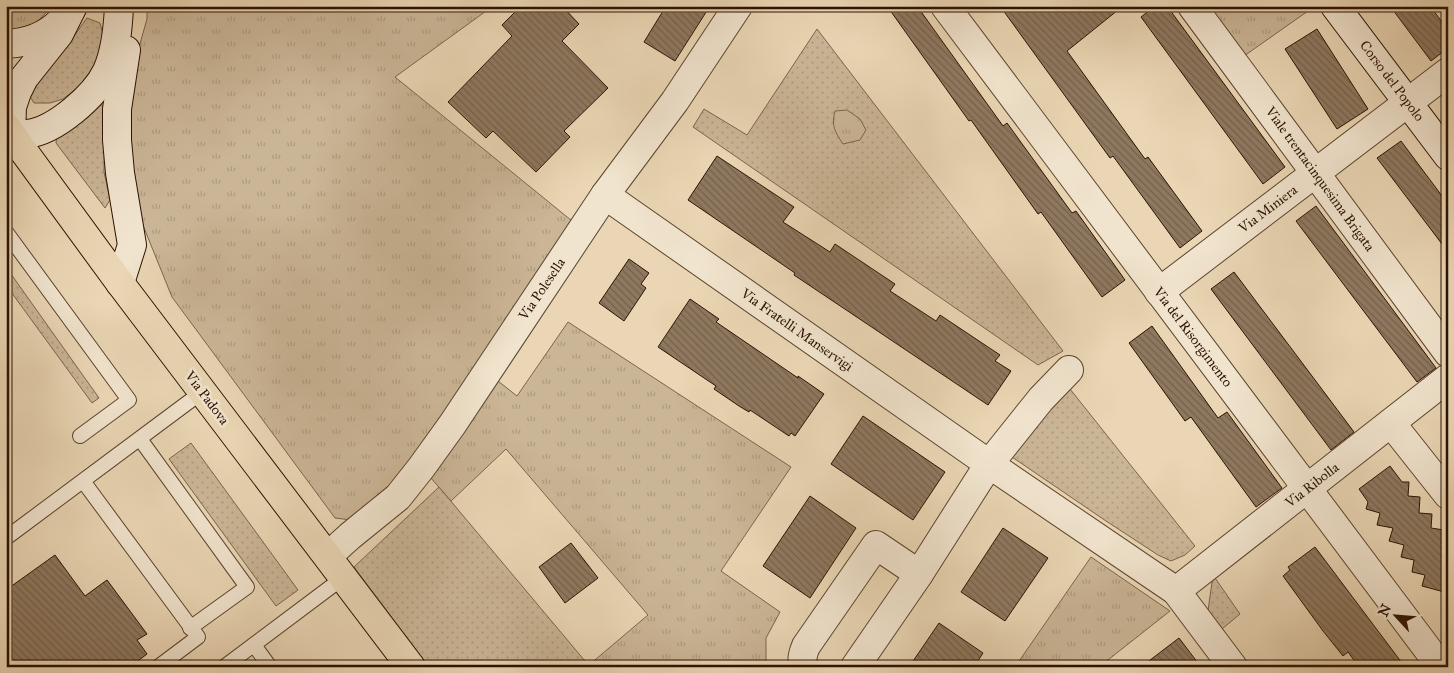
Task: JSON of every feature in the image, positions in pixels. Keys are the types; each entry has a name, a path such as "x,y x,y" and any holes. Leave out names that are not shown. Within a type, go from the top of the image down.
{"main road":[{"name":"Via Padova","path":"8,133 411,667"}],"street":[{"path":"72,8 59,34 24,78 12,107 8,133 27,134 53,124 72,112 88,97 100,83 114,50 119,6"},
{"path":"120,282 132,245 120,173 117,140 117,109 126,51 126,6"},
{"name":"Via Polesella","path":"336,566 350,536 398,497 421,468 605,195 675,101 738,6"},
{"name":"Via del Risorgimento","path":"945,6 1441,667"},
{"name":"Viale trentacinquesima Brigata","path":"1192,6 1448,352"},
{"name":"Corso del Popolo","path":"1335,6 1448,156"},
{"path":"6,44 29,42 41,36 56,26 72,8"},
{"name":"Via Miniera","path":"1159,292 1448,72"},
{"name":"Via Fratelli Manservigi","path":"605,195 989,464 1176,591 1233,667"},
{"path":"854,667 919,574 989,464 1041,399 1069,370"},
{"name":"Via Ribolla","path":"1176,591 1448,378"},
{"path":"1391,423 1448,495"},
{"path":"804,667 802,662 806,646 876,545 919,574"}],"lane":[{"path":"6,232 129,400 80,436"},
{"path":"6,538 202,392"},
{"path":"140,439 246,587 190,628"},
{"path":"83,481 198,638 158,667"},
{"path":"224,667 276,629 336,566"},
{"path":"254,645 270,667"}],"green space":[{"path":"6,6 52,6 40,19 23,32 6,33"},
{"path":"147,6 493,6 395,77 577,225 411,472 351,520 335,518 172,297 138,213 127,115 137,54 147,19"},
{"path":"1207,6 1305,6 1308,11 1244,56"},
{"path":"87,18 100,23 104,38 99,56 87,78 63,99 50,103 34,103 29,95"},
{"path":"817,29 1063,351 1038,365 693,127 704,109 747,135"},
{"path":"97,104 105,106 104,172 110,200 105,208 56,143 57,134"},
{"path":"847,110 860,119 866,130 860,140 843,144 834,129 833,121 835,111"},
{"path":"6,267 99,398 92,403 6,285"},
{"path":"568,322 791,467 721,571 780,612 766,638 767,667 590,667 589,665 648,615 506,449 451,501 430,477 498,381 517,396"},
{"path":"1070,389 1195,546 1185,555 1171,561 1158,555 1012,457 1049,404"},
{"path":"191,443 298,590 276,606 169,459"},
{"path":"439,487 590,667 429,667 354,567"},
{"path":"1091,557 1170,611 1099,667 1015,667"},
{"path":"1213,575 1240,614 1222,629 1208,611"}],"building":[{"path":"521,6 562,6 579,24 562,41 608,88 564,131 570,137 536,172 493,131 486,138 448,102 512,36 502,25"},
{"path":"666,6 710,6 675,61 644,42"},
{"path":"887,6 917,6 1003,126 1007,123 1072,213 1076,211 1125,280 1102,297 1041,212 1038,214 971,120 969,121"},
{"path":"1000,6 1123,6 1067,51 1145,159 1148,157 1202,231 1180,248 1113,156 1110,158"},
{"path":"1155,6 1167,6 1285,167 1263,184 1141,17"},
{"path":"1390,6 1430,6 1448,30 1448,48 1431,61"},
{"path":"1317,29 1368,109 1337,129 1285,49"},
{"path":"1401,141 1448,204 1448,252 1377,158"},
{"path":"717,156 794,207 783,222 830,252 835,244 895,284 890,291 936,321 940,315 1000,355 995,361 1011,371 988,405 794,275 795,273 688,200"},
{"path":"1316,206 1436,368 1417,382 1296,221"},
{"path":"629,259 649,273 641,284 646,288 624,321 599,303"},
{"path":"1234,272 1354,432 1331,450 1211,289"},
{"path":"690,299 719,319 716,322 824,394 795,436 791,433 789,436 750,410 749,412 739,406 714,389 716,386 658,347"},
{"path":"1152,326 1218,418 1227,412 1282,488 1256,507 1191,417 1185,421 1129,343"},
{"path":"863,416 945,472 913,520 831,464"},
{"path":"1390,466 1402,482 1409,482 1408,496 1420,497 1419,513 1432,514 1431,528 1444,530 1442,544 1448,544 1448,593 1422,586 1425,575 1412,572 1414,560 1401,557 1404,545 1389,541 1393,528 1377,525 1380,513 1366,509 1368,502 1359,489"},
{"path":"810,496 856,528 810,598 763,566"},
{"path":"1003,528 1048,558 1005,621 961,592"},
{"path":"571,543 598,578 565,603 539,567"},
{"path":"1315,547 1405,667 1359,667 1348,652 1343,656 1323,631 1283,576 1290,570 1288,567"},
{"path":"55,555 85,596 107,580 147,634 137,640 147,654 130,667 6,667 6,590"},
{"path":"939,623 983,653 974,667 909,667"},
{"path":"1179,638 1201,667 1141,667"}]}
